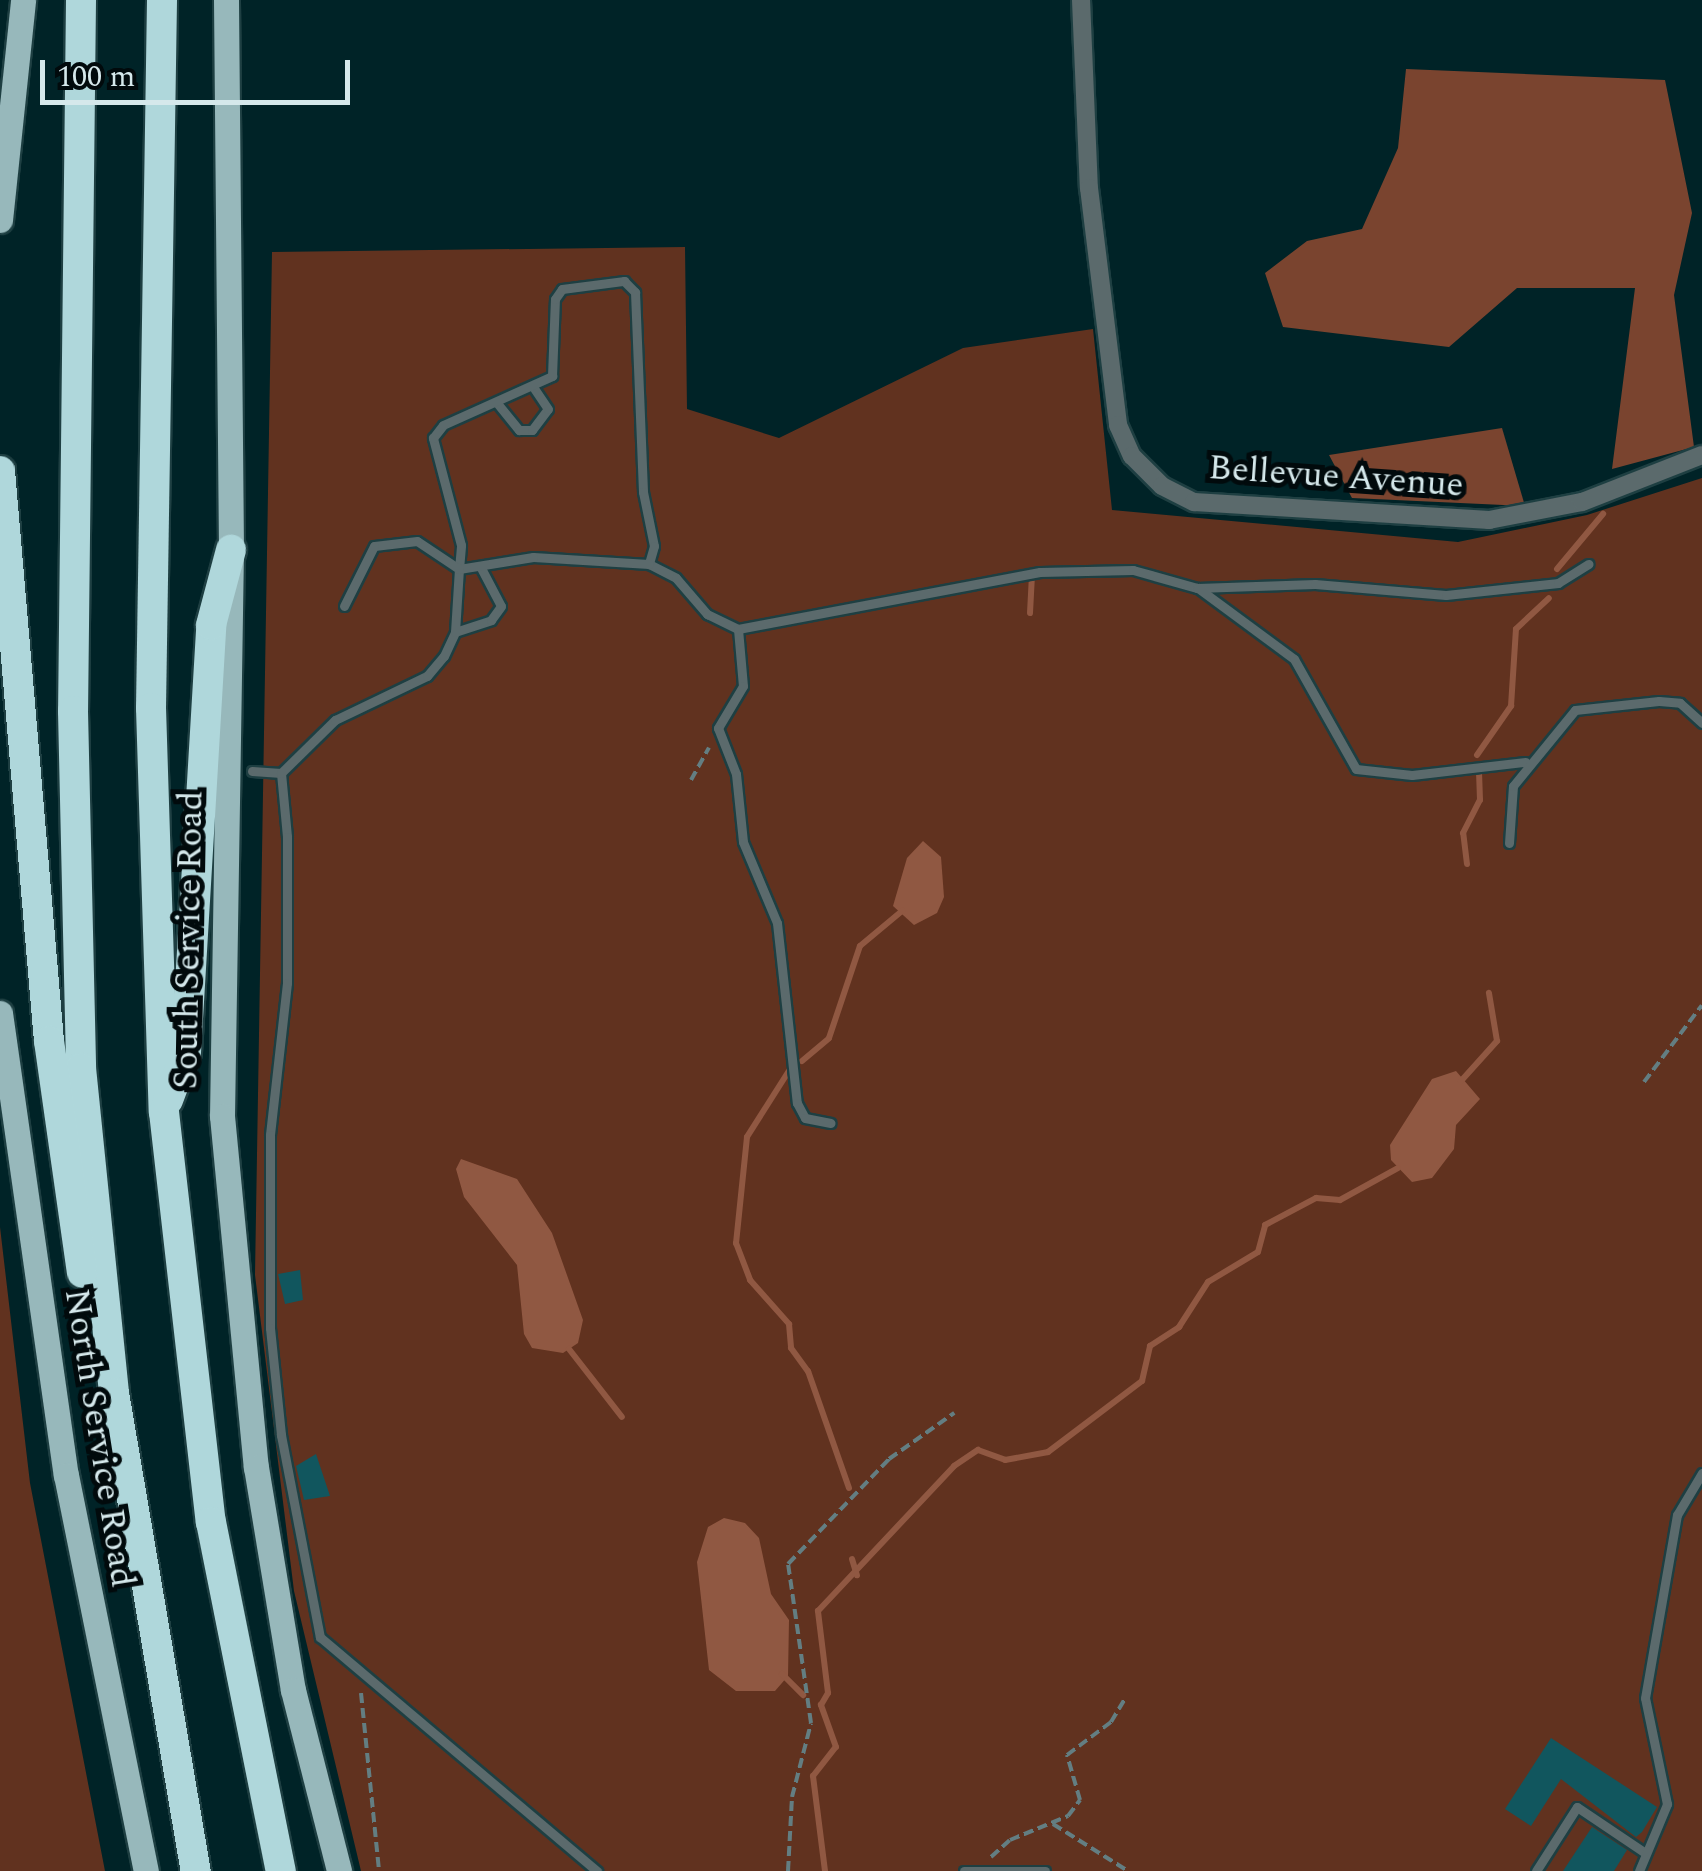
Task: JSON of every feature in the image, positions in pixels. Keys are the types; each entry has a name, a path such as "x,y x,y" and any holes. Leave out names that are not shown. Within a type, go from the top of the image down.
{"highway":[{"path":"81,0 74,886 96,1239 136,1543"},
{"path":"162,0 151,708 164,1112 211,1522 281,1871"},
{"path":"0,471 68,1197 196,1871"},
{"path":"164,1112 186,1052 211,625 230,550"}],"main road":[{"path":"0,220 24,0"},
{"name":"South Service Road","path":"226,0 230,550 220,1017 232,1274 292,1690 339,1871"},
{"name":"North Service Road","path":"0,1013 8,1119 66,1475 146,1871"}],"street":[{"name":"Bellevue Avenue","path":"1081,0 1089,188 1118,425 1132,456 1162,486 1194,502 1489,520 1582,502 1702,455"}],"lane":[{"path":"252,771 280,772 335,720 426,676 454,632 461,545 433,438 442,425 534,388 552,376 555,299 562,289 624,282 636,292 643,492 654,546 649,564"},
{"path":"497,403 518,430 532,430 548,409 534,388"},
{"path":"344,606 374,546 417,540 459,569 533,557 649,564 676,578 707,614 738,629 1040,572 1133,570 1197,588 1316,584 1446,595 1558,583 1588,564"},
{"path":"454,632 491,620 501,606 480,566"},
{"path":"1197,588 1294,659 1356,769 1412,774 1525,762"},
{"path":"738,629 743,686 719,731 736,774 743,842 773,903 797,1103 805,1118 830,1123"},
{"path":"1509,843 1512,786 1525,762 1575,710 1596,704 1680,703 1702,724"},
{"path":"280,772 287,983 270,1135 270,1328 281,1435 320,1638 360,1678 597,1871"},
{"path":"1638,1871 1667,1804 1645,1698 1677,1515 1702,1473"},
{"path":"1536,1871 1577,1807 1644,1852"},
{"path":"964,1871 982,1865 1045,1871"}],"path":[{"path":"691,780 719,731"},
{"path":"1644,1082 1702,1005"},
{"path":"788,1871 792,1797 811,1723 804,1632 786,1572 792,1554 889,1460 954,1413"},
{"path":"360,1678 379,1871"},
{"path":"982,1865 1010,1840 1052,1824 1080,1800 1066,1754 1111,1722 1126,1697"},
{"path":"1052,1824 1128,1871"}],"shaded area":[{"path":"1406,69 1665,80 1692,213 1674,295 1694,447 1612,469 1635,288 1517,288 1449,347 1283,327 1265,273 1307,241 1362,229 1398,148"},
{"path":"685,247 687,409 779,438 963,348 1093,329 1112,510 1458,542 1587,515 1702,478 1702,1871 361,1871 294,1591 255,1275 272,252"},
{"path":"1502,428 1525,506 1352,498 1329,455"},
{"path":"923,841 941,857 944,897 937,913 914,925 893,906 907,858"},
{"path":"1456,1071 1480,1099 1456,1125 1454,1149 1432,1178 1412,1182 1391,1160 1390,1145 1432,1079"},
{"path":"461,1159 517,1179 552,1233 583,1320 578,1343 563,1353 532,1348 524,1334 517,1265 464,1197 456,1169"},
{"path":"0,1227 30,1483 105,1871 0,1871"},
{"path":"724,1518 745,1523 759,1538 771,1594 789,1620 788,1676 775,1691 736,1691 709,1670 697,1562 708,1527"}],"building":[{"path":"300,1270 303,1300 285,1304 278,1274"},
{"path":"316,1454 330,1496 304,1500 296,1466"},
{"path":"1551,1738 1657,1807 1642,1832 1636,1837 1561,1779 1531,1826 1505,1809"},
{"path":"1592,1827 1627,1850 1614,1871 1563,1871"}],"waterway":[{"path":"1557,569 1603,514"},
{"path":"1030,613 1032,578"},
{"path":"1477,755 1511,706 1516,629 1549,598"},
{"path":"1467,864 1463,833 1480,800 1479,774"},
{"path":"802,1061 829,1038 860,946 902,911"},
{"path":"1461,1081 1497,1041 1489,993"},
{"path":"792,1066 747,1137 736,1243 750,1280 789,1324 791,1348 808,1371 849,1488"},
{"path":"825,1871 813,1776 836,1747 821,1705 828,1693 818,1611 954,1466 978,1450 1005,1460 1048,1452 1142,1381 1150,1346 1179,1327 1208,1282 1258,1252 1265,1225 1316,1198 1340,1200 1398,1168"},
{"path":"569,1349 622,1417"},
{"path":"852,1559 857,1575"},
{"path":"782,1674 803,1695"}]}
